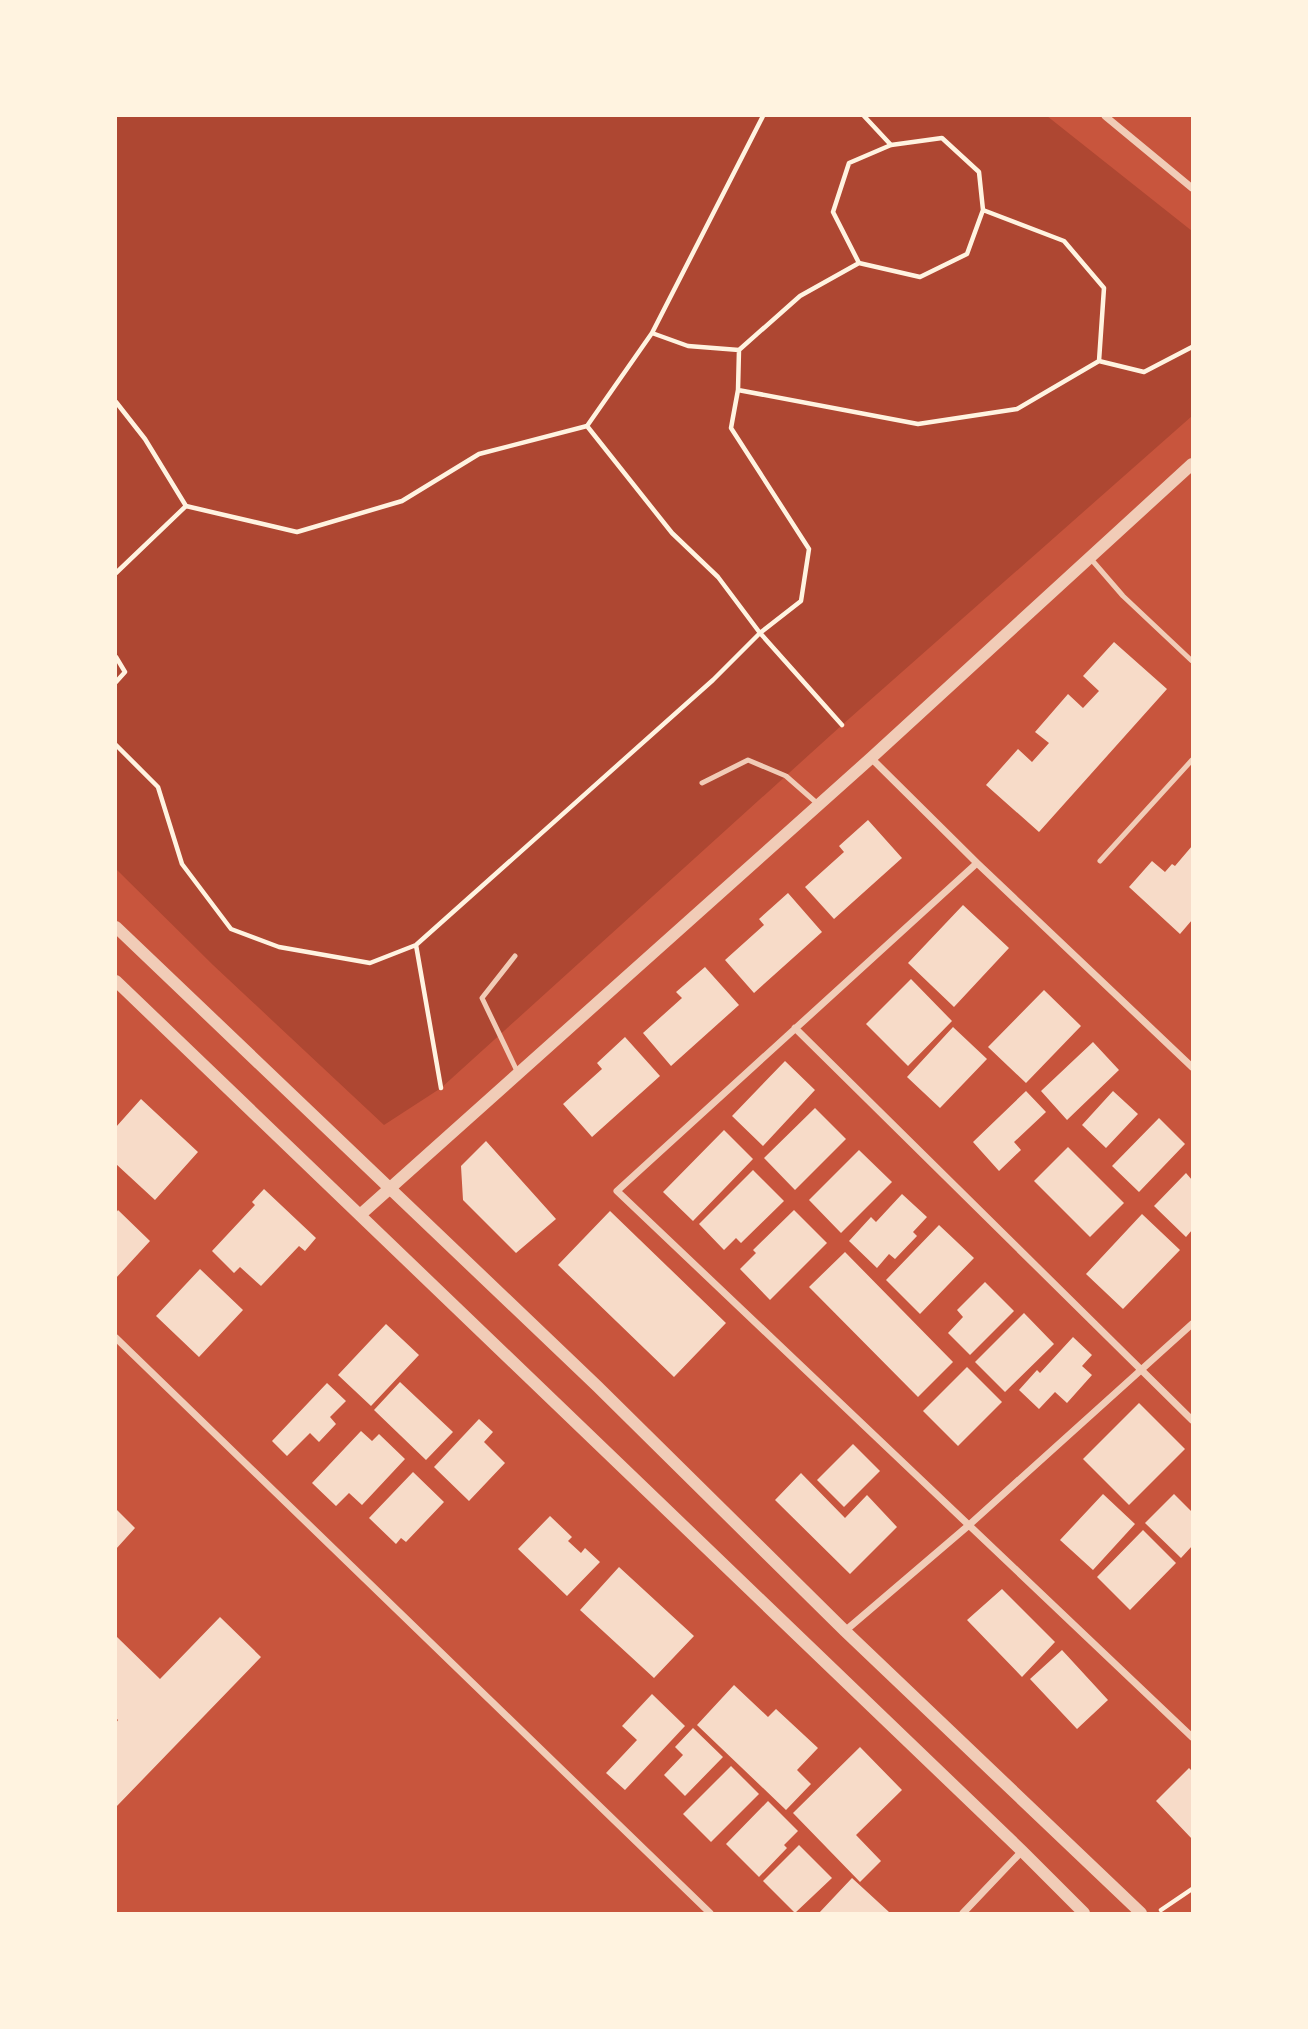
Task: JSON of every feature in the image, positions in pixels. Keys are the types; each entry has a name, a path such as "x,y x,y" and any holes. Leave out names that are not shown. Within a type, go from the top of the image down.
{"street":[{"path":"1105,116 1192,188"},
{"path":"360,1215 819,805 1192,464"},
{"path":"871,758 977,863 1192,1067"},
{"path":"977,863 617,1191 1192,1737"},
{"path":"116,926 389,1190 597,1386 845,1631 1141,1913"},
{"path":"116,981 1084,1913"},
{"path":"795,1028 1192,1420"},
{"path":"845,1631 969,1525 1192,1324"},
{"path":"116,1338 710,1913"},
{"path":"963,1913 1022,1851"}],"lane":[{"path":"1089,557 1124,596 1192,661"},
{"path":"702,783 748,760 786,776 819,805"},
{"path":"1100,861 1192,760"},
{"path":"515,956 482,998 519,1074"}],"path":[{"path":"116,402 145,439 186,506 297,532 402,500 480,454 587,426 652,333 763,116"},
{"path":"864,116 891,145"},
{"path":"652,333 688,346 739,350 800,296 859,263 920,277 967,254 983,210 979,172 942,138 891,145 849,163 833,212 859,263"},
{"path":"983,210 1064,241 1104,288 1099,361"},
{"path":"738,390 918,424 1017,410 1099,361 1144,372 1192,347"},
{"path":"116,744 158,787 182,864 231,929 279,947 370,963 416,945 713,680 760,633 801,601 809,549 732,428 738,390 739,350"},
{"path":"587,426 672,533 718,578 760,633 842,725"},
{"path":"116,573 186,506"},
{"path":"116,657 125,672 116,682"},
{"path":"416,945 441,1088"},
{"path":"1157,1913 1192,1889"}],"shaded area":[{"path":"116,116 1047,116 1192,231 1192,416 842,725 441,1088 384,1125 213,965 116,869"}],"building":[{"path":"1114,642 1167,689 1039,832 986,785 1018,749 1032,762 1049,743 1035,732 1068,694 1083,708 1099,691 1083,676"},
{"path":"868,820 902,858 834,919 805,887 844,852 839,846"},
{"path":"1192,846 1192,920 1180,934 1129,887 1152,861 1165,872 1172,864 1175,866"},
{"path":"788,893 822,932 754,993 725,960 764,925 759,919"},
{"path":"963,905 1009,948 954,1007 908,963"},
{"path":"705,967 739,1005 671,1066 643,1033 682,998 676,992"},
{"path":"911,979 952,1021 908,1066 866,1024"},
{"path":"1044,990 1081,1026 1026,1083 988,1047"},
{"path":"953,1027 987,1059 940,1108 907,1077"},
{"path":"625,1037 660,1076 592,1137 563,1104 602,1069 597,1063"},
{"path":"1093,1042 1119,1070 1067,1120 1041,1091"},
{"path":"785,1061 815,1090 763,1146 732,1116"},
{"path":"1026,1091 1046,1112 1014,1142 1021,1150 999,1171 973,1142"},
{"path":"1113,1091 1138,1114 1106,1148 1082,1125"},
{"path":"141,1099 198,1152 155,1200 116,1164 116,1127"},
{"path":"815,1108 846,1139 795,1190 764,1158"},
{"path":"1159,1118 1185,1144 1139,1192 1112,1166"},
{"path":"724,1130 753,1159 693,1221 663,1192"},
{"path":"486,1141 556,1219 516,1253 463,1200 461,1166"},
{"path":"1068,1147 1124,1203 1090,1237 1034,1181"},
{"path":"859,1150 892,1182 841,1233 809,1200"},
{"path":"753,1170 784,1201 741,1243 736,1238 724,1250 699,1224"},
{"path":"1186,1173 1192,1180 1192,1230 1186,1237 1154,1206"},
{"path":"264,1189 316,1238 305,1251 299,1246 261,1286 240,1267 234,1273 212,1251 255,1205 252,1202"},
{"path":"902,1194 927,1217 913,1232 917,1236 895,1259 889,1254 877,1268 849,1241 871,1217 876,1222"},
{"path":"118,1210 150,1241 116,1278 116,1213"},
{"path":"794,1210 827,1243 770,1300 740,1269 756,1253 753,1250"},
{"path":"610,1211 726,1323 674,1377 558,1265"},
{"path":"1142,1214 1180,1250 1123,1309 1086,1274"},
{"path":"939,1225 974,1258 920,1314 886,1280"},
{"path":"845,1252 953,1362 918,1397 809,1287"},
{"path":"200,1269 243,1310 199,1357 156,1316"},
{"path":"985,1282 1014,1311 970,1355 948,1333 963,1317 957,1310"},
{"path":"1024,1313 1054,1344 1005,1392 975,1362"},
{"path":"386,1324 419,1355 371,1406 338,1375"},
{"path":"1073,1337 1092,1355 1082,1366 1092,1375 1067,1403 1055,1392 1039,1409 1019,1390 1037,1370 1040,1373"},
{"path":"967,1367 1002,1402 958,1446 923,1411"},
{"path":"400,1382 453,1432 426,1460 374,1410"},
{"path":"327,1383 346,1401 330,1417 336,1424 319,1442 310,1433 287,1456 272,1441"},
{"path":"1139,1403 1185,1449 1129,1505 1083,1459"},
{"path":"479,1419 493,1432 484,1442 505,1463 469,1501 434,1467"},
{"path":"361,1431 372,1441 379,1434 405,1459 362,1505 349,1493 336,1506 312,1483"},
{"path":"853,1444 880,1471 844,1507 817,1480"},
{"path":"413,1472 444,1502 406,1542 401,1538 396,1544 369,1518"},
{"path":"801,1473 845,1518 867,1495 897,1527 850,1574 775,1500"},
{"path":"1103,1494 1135,1524 1093,1570 1060,1540"},
{"path":"1174,1494 1192,1512 1192,1546 1181,1558 1145,1523"},
{"path":"116,1509 135,1528 116,1549"},
{"path":"550,1516 572,1537 568,1541 581,1553 585,1548 600,1562 567,1596 518,1549"},
{"path":"1143,1530 1176,1563 1130,1610 1097,1577"},
{"path":"619,1567 694,1636 654,1678 580,1610"},
{"path":"1002,1589 1055,1642 1022,1677 967,1620"},
{"path":"220,1617 261,1657 116,1807 116,1636 160,1679"},
{"path":"1062,1650 1108,1700 1077,1729 1030,1679"},
{"path":"734,1685 768,1717 776,1709 818,1748 797,1770 811,1784 786,1810 697,1725"},
{"path":"652,1694 685,1726 625,1790 606,1773 637,1740 622,1726"},
{"path":"693,1728 723,1757 685,1796 664,1775 683,1755 675,1747"},
{"path":"860,1747 902,1790 856,1835 881,1861 860,1882 793,1813"},
{"path":"731,1766 759,1794 711,1842 683,1814"},
{"path":"1189,1768 1192,1771 1192,1839 1156,1801"},
{"path":"768,1801 798,1831 784,1845 787,1848 759,1877 726,1844"},
{"path":"799,1845 832,1878 795,1913 763,1881"},
{"path":"852,1878 889,1912 819,1913"}]}
